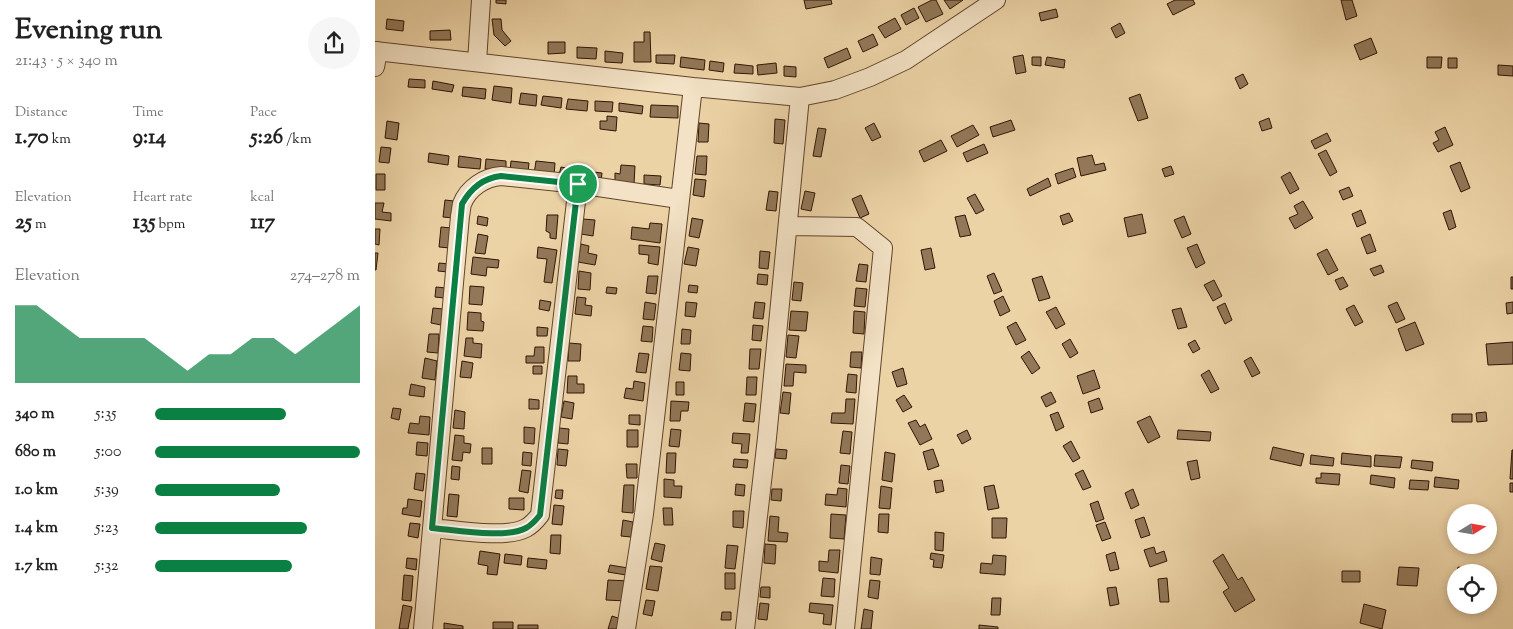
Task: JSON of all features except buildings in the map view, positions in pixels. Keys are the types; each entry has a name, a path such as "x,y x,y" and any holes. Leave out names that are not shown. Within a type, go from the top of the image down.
{"street":[{"path":"477,62 481,0"},
{"path":"376,56 477,62 693,87 800,97 835,90 870,77 906,60 996,0"},
{"path":"626,629 644,514 693,87"},
{"path":"745,629 767,438 800,97"},
{"path":"423,629 462,204 467,195 479,183 490,177 501,176 578,184 679,199"},
{"path":"432,528 510,533 532,525 540,515 578,184"},
{"path":"787,226 857,227 883,248 845,629"}],"route":[{"path":"501,176 578,184 540,515 532,525 510,533 432,528 462,204 467,195 479,183 490,177 501,176"}]}
